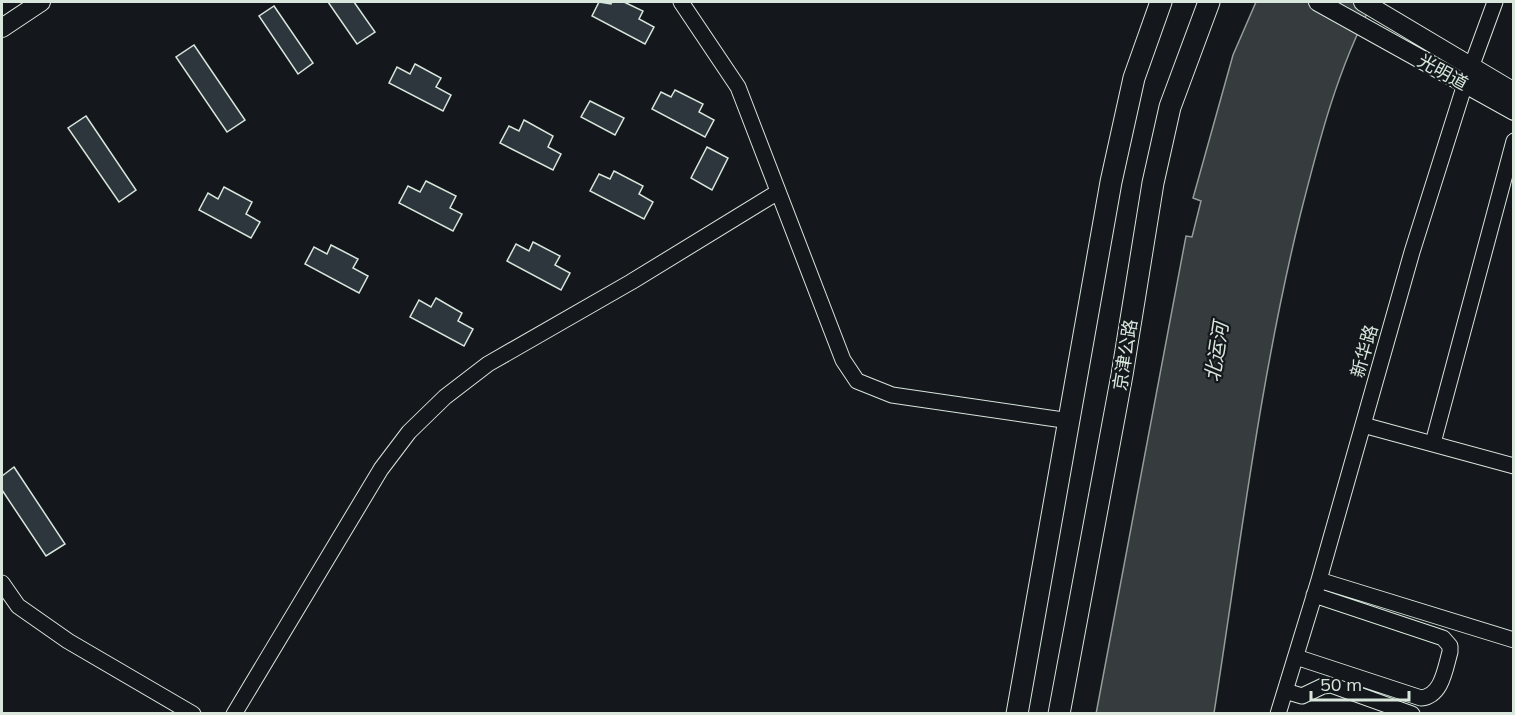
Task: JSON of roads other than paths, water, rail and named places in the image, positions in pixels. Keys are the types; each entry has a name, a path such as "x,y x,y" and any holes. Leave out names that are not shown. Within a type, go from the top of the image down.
{"highway":[{"path":"1017,714 1111,182 1134,78 1161,2"},
{"name":"京津公路","path":"1059,714 1122,375 1153,183 1170,107 1209,2"}],"main road":[{"path":"2,28 41,2"},
{"path":"1146,39 1152,2"},
{"name":"光明道","path":"1318,2 1514,111"},
{"name":"光明道","path":"1363,2 1514,92"}],"street":[{"path":"681,2 738,87 843,360 857,381 892,394 1070,421"},
{"name":"新华路","path":"1287,714 1289,693 1468,86 1496,2"},
{"name":"新华路","path":"1474,68 1504,2"},
{"path":"1433,443 1514,141"},
{"path":"234,714 381,469 408,432 445,397 488,364 631,282 778,192"},
{"path":"1368,426 1514,466"},
{"path":"1323,581 1514,640"},
{"path":"2,583 18,606 68,641 193,714"},
{"path":"1299,659 1421,698 1437,690 1450,652 1450,646 1443,638 1318,597"},
{"path":"1289,693 1302,696 1323,686 1331,686 1412,714"},
{"name":"新华路","path":"1278,714 1289,693"}],"water":[{"name":"北运河","path":"1256,2 1373,2 1349,54 1330,106 1307,188 1286,277 1262,401 1214,713 1096,714 1186,236 1192,237 1201,201 1193,198 1233,55"}]}
